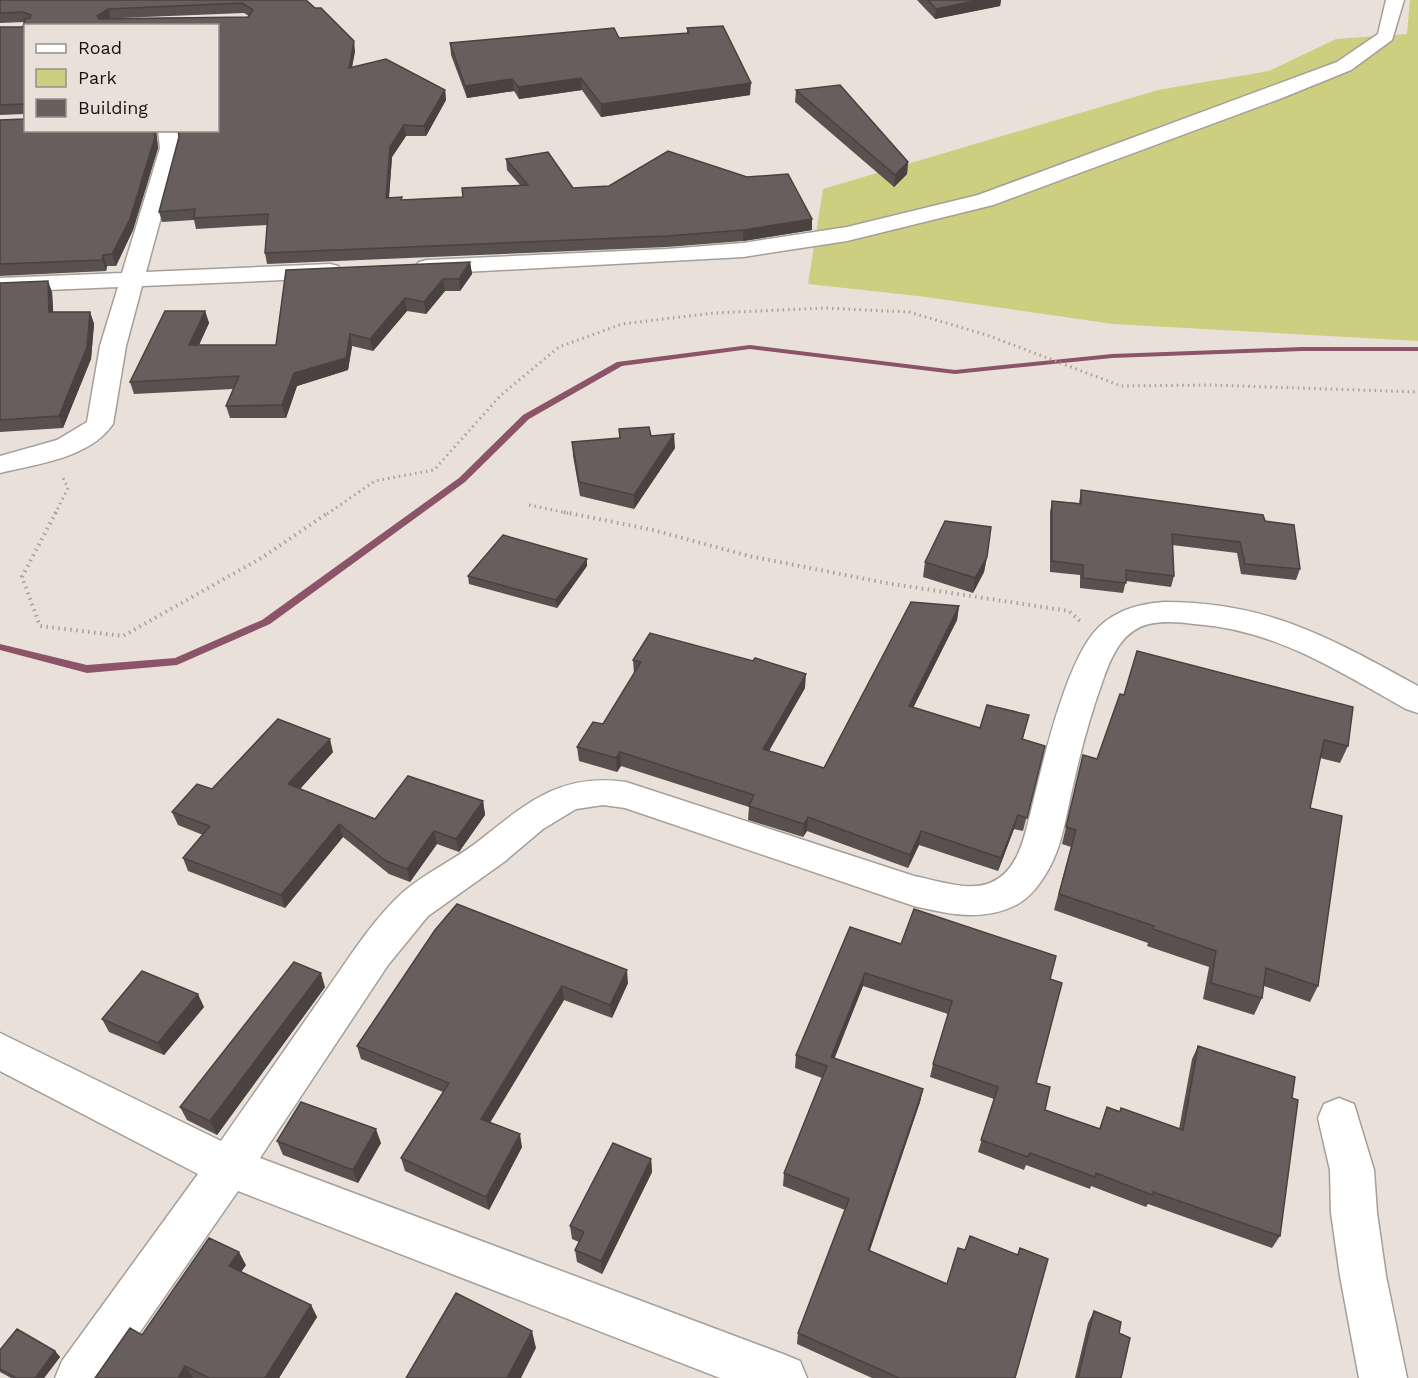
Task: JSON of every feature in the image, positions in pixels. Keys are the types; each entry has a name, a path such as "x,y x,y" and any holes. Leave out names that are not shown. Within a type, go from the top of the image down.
{"street":[{"path":"412,268 743,250 847,234 985,200 1275,94 1344,66 1386,36 1395,0"},
{"path":"0,465 84,438 100,424 113,346 130,280 170,148 168,132"},
{"path":"0,285 354,270"},
{"path":"79,1378 229,1167 374,953 415,905 491,852 530,819 568,797 603,792 626,795 914,891 961,901 983,901 1012,889 1025,878 1040,848 1076,706 1103,642 1124,624 1146,614 1212,615 1260,625 1301,638 1418,701"},
{"path":"0,1051 229,1167 783,1378"},
{"path":"1339,1118 1352,1170 1354,1213 1363,1276 1383,1378"}],"path":[{"path":"49,451 68,488 22,577 40,626 123,636 263,557 375,481 434,470 501,395 558,347 622,324 714,313 825,308 909,312 987,335 1121,387 1210,386 1418,392"},
{"path":"529,505 652,530 749,556 886,583 1069,611 1103,642"}],"green space":[{"path":"1410,0 1418,0 1418,341 1113,324 926,297 808,284 823,189 1158,90 1269,71 1336,39 1407,34"}],"building":[{"path":"0,0 306,0 315,8 321,8 354,41 349,68 386,59 445,90 424,126 404,125 390,147 386,198 402,197 401,200 463,197 462,188 528,185 506,159 548,152 573,188 609,186 668,151 747,177 788,174 812,219 743,230 667,236 265,253 268,214 194,218 195,209 159,212 179,137 178,132 219,132 219,24 24,24 24,104 0,105 0,27 23,27 25,19 30,18 31,15 23,12 0,13","holes":["242,3 253,10 248,17 99,19 97,16 108,9"]},
{"path":"928,0 979,0 936,9"},
{"path":"723,26 751,83 601,104 581,78 518,87 512,79 465,86 450,43 614,28 619,38 689,33 687,28"},
{"path":"840,85 908,162 895,175 796,90"},
{"path":"24,119 24,132 154,132 155,137 130,219 112,254 103,255 102,260 0,264 0,120"},
{"path":"470,262 459,279 443,279 424,302 405,298 370,339 350,334 346,358 294,373 282,405 226,406 239,376 130,382 165,311 205,311 189,345 276,345 286,270"},
{"path":"48,281 49,312 90,312 87,347 59,416 0,420 0,283"},
{"path":"649,427 651,436 674,434 634,495 579,482 572,442 620,438 619,429"},
{"path":"1081,490 1263,515 1265,521 1294,525 1300,569 1245,564 1240,542 1172,534 1174,576 1126,570 1126,583 1083,578 1083,565 1052,561 1052,501 1081,504"},
{"path":"945,521 991,527 987,557 975,578 925,562"},
{"path":"503,535 587,559 556,600 468,576"},
{"path":"911,602 959,606 909,706 980,728 987,705 1029,715 1022,739 1045,746 1027,818 1018,815 1001,858 921,831 910,855 808,817 804,824 749,806 754,795 620,752 616,758 577,747 593,722 603,724 641,662 633,660 650,633 753,661 755,658 806,674 763,749 824,768"},
{"path":"1137,651 1353,707 1348,746 1324,740 1310,808 1342,816 1318,986 1266,968 1262,998 1211,983 1216,951 1153,929 1154,926 1059,894 1076,830 1066,827 1083,755 1097,759 1120,694 1124,695"},
{"path":"278,719 330,739 288,784 375,819 408,776 483,801 456,839 434,831 407,869 386,861 339,824 281,895 183,858 210,826 172,812 197,784 212,789"},
{"path":"457,904 627,970 610,1005 562,986 481,1119 520,1134 486,1197 401,1158 449,1083 357,1046 435,930"},
{"path":"914,909 1056,956 1050,979 1062,983 1036,1083 1050,1087 1045,1110 1100,1129 1107,1107 1120,1112 1121,1108 1183,1130 1198,1046 1295,1077 1292,1098 1298,1100 1280,1236 1153,1192 1152,1195 1096,1173 1095,1177 1030,1153 1028,1157 981,1140 998,1087 933,1064 952,1001 865,973 831,1057 923,1089 868,1250 947,1284 958,1248 965,1250 970,1236 1018,1255 1020,1248 1048,1259 1015,1378 899,1378 798,1333 849,1199 784,1173 827,1066 796,1055 850,927 901,944"},
{"path":"294,962 321,973 210,1121 180,1107"},
{"path":"142,971 198,994 158,1043 102,1019"},
{"path":"301,1102 376,1129 353,1170 277,1141"},
{"path":"613,1143 651,1159 601,1261 575,1250 584,1232 570,1226"},
{"path":"209,1238 239,1252 229,1266 311,1305 265,1378 209,1378 185,1366 178,1378 95,1378 130,1328 142,1335"},
{"path":"456,1293 532,1331 507,1378 406,1378"},
{"path":"1094,1311 1121,1322 1119,1333 1130,1338 1121,1378 1078,1378"},
{"path":"17,1329 55,1351 35,1378 16,1378 0,1369 0,1350"}],"waterway":[{"path":"0,647 87,669 177,661 266,622 462,480 526,417 620,364 750,347 955,372 1112,356 1302,349 1418,349"}]}
